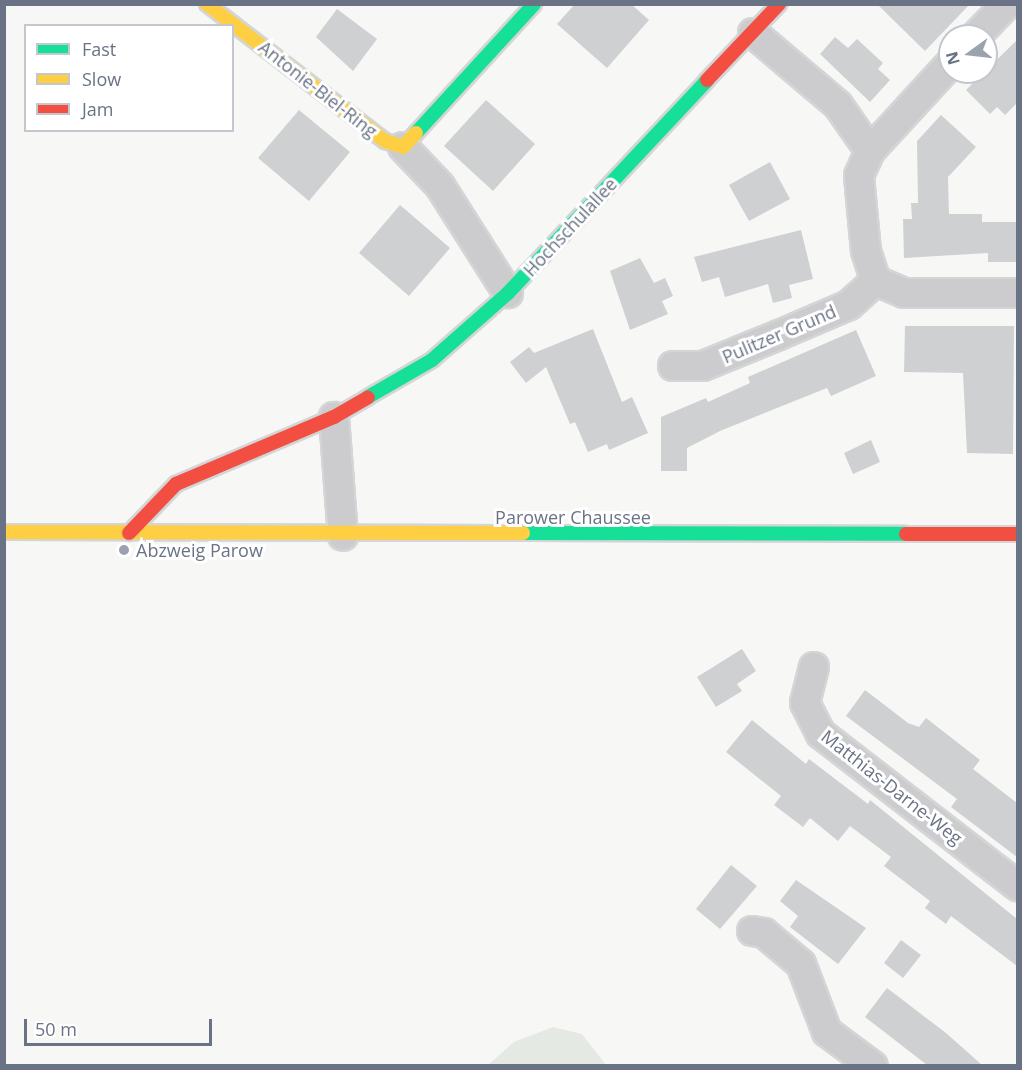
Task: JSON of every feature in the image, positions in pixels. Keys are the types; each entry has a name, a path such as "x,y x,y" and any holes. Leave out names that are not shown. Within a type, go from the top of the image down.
{"street":[{"name":"Antonie-Biel-Ring","path":"207,4 233,24"},
{"path":"403,147 534,4"},
{"name":"Hochschulallee","path":"129,533 176,484 334,417 432,360 508,293 779,4"},
{"path":"988,24 1007,4"},
{"name":"Antonie-Biel-Ring","path":"234,25 385,141 403,147 440,186 508,293"},
{"path":"753,33 838,105 870,151"},
{"path":"938,77 870,151 859,176 859,210 876,281 904,293 1017,294"},
{"name":"Pulitzer Grund","path":"673,366 703,366 796,328 849,304 876,281"},
{"path":"334,417 342,536"},
{"name":"Parower Chaussee","path":"4,532 342,536 1017,534"},
{"name":"Matthias-Darne-Weg","path":"813,667 805,704 821,734 1017,886"},
{"path":"752,931 764,933 801,964 809,975 813,1002 827,1032 873,1065"}],"shaded area":[{"path":"553,1027 582,1034 606,1065 488,1065 514,1042"}],"building":[{"path":"575,4 631,4 649,20 607,68 557,24"},
{"path":"877,4 970,4 951,24 938,24 938,37 925,51"},
{"path":"337,9 377,39 353,71 316,37"},
{"path":"835,37 848,48 857,39 883,63 878,69 890,80 870,102 820,54"},
{"path":"1017,40 1017,103 1005,115 997,107 990,114 966,90 972,84 998,84 998,59"},
{"path":"486,100 535,144 493,191 444,146"},
{"path":"299,110 350,152 309,201 258,158"},
{"path":"941,115 976,147 948,177 949,214 982,214 982,222 1017,222 1017,262 988,262 988,253 904,258 903,219 912,219 911,203 918,203 917,141"},
{"path":"770,162 790,199 749,221 729,185"},
{"path":"400,205 450,248 409,296 359,253"},
{"path":"801,230 813,279 789,285 792,298 773,303 768,284 725,297 719,277 702,282 694,257"},
{"path":"640,258 654,283 665,278 673,296 662,301 668,314 630,330 610,271"},
{"path":"905,326 1014,326 1013,454 967,453 963,373 904,372"},
{"path":"593,329 622,402 632,397 648,433 609,450 607,444 588,452 575,422 570,424 546,367 526,383 510,362 529,347 534,353"},
{"path":"856,330 876,376 831,396 827,388 720,431 687,448 687,471 661,471 661,417 706,398 708,402 750,383 748,377"},
{"path":"871,440 880,462 853,474 844,453"},
{"path":"742,649 756,671 737,684 742,691 716,707 697,677"},
{"path":"865,690 908,723 919,727 926,718 980,760 973,769 1017,803 1017,857 951,807 957,799 846,716"},
{"path":"752,720 806,764 809,759 868,804 870,800 1017,919 1017,966 951,916 946,924 925,908 930,901 884,866 891,857 850,826 838,841 810,818 803,827 774,805 781,796 726,752"},
{"path":"731,865 757,886 720,929 696,909"},
{"path":"796,880 866,928 838,964 790,927 798,916 780,901"},
{"path":"901,940 921,955 903,978 884,963"},
{"path":"887,988 946,1033 982,1065 927,1065 865,1017"}],"traffic: fast":[{"path":"416,133 534,4"},
{"path":"368,397 432,360 508,293 707,80"},
{"path":"523,533 906,534"}],"traffic: slow":[{"path":"207,4 233,24"},
{"path":"234,25 385,141 403,147 416,133"},
{"path":"4,532 523,533"}],"traffic: jam":[{"path":"707,80 779,4"},
{"path":"129,533 176,484 334,417 368,397"},
{"path":"906,534 1018,534"}],"place":[{"name":"Abzweig Parow","path":"124,550"}]}
